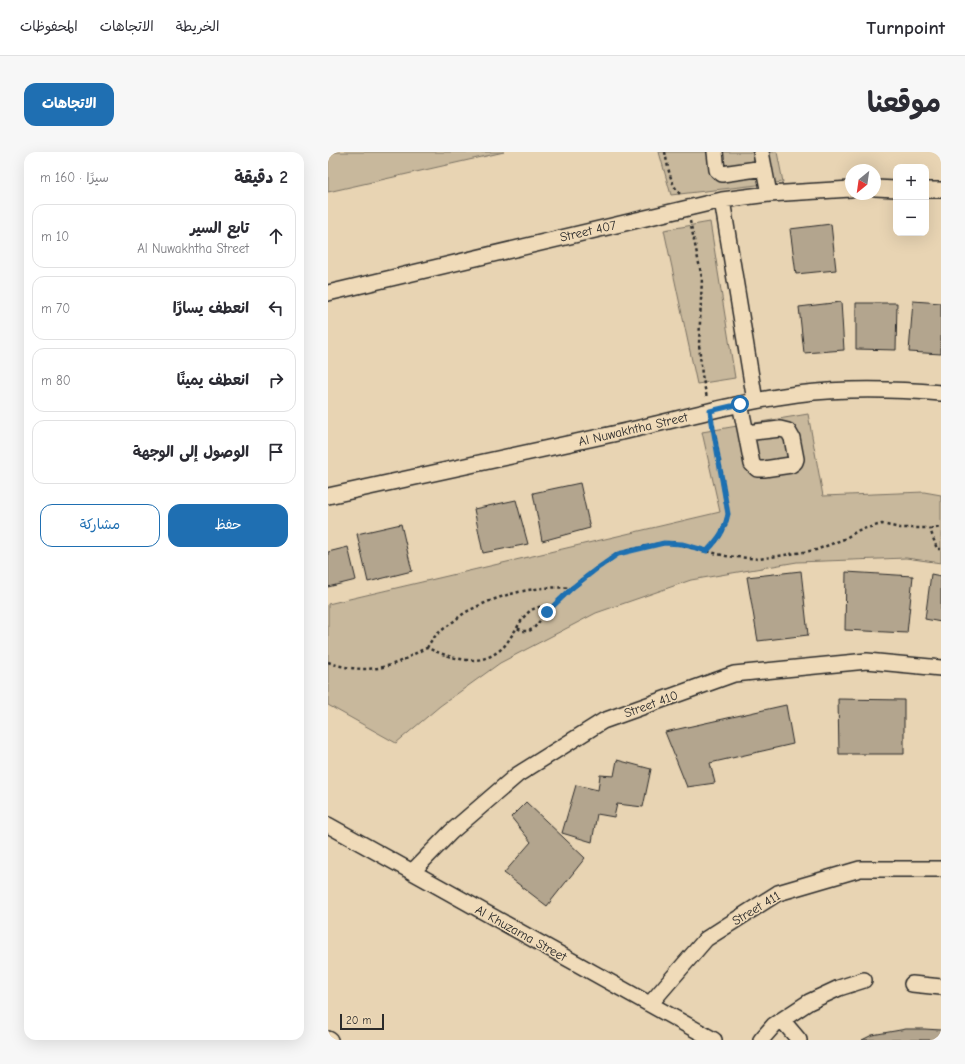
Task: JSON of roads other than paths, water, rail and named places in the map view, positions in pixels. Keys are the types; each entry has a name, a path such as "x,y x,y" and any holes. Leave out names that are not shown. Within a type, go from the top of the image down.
{"street":[{"path":"715,152 717,170 722,174 764,168"},
{"path":"761,152 769,194"},
{"path":"881,188 893,189"},
{"name":"Street 407","path":"328,293 722,200 769,194 845,189"},
{"path":"929,190 941,190"},
{"path":"722,200 747,403 746,433"},
{"name":"Al Nuwakhtha Street","path":"328,496 710,411 798,394 848,391 941,393"},
{"name":"Street 410","path":"412,872 451,832 517,775 603,721 734,674 867,661 941,668"},
{"name":"Al Khuzama Street","path":"328,825 714,1040"},
{"name":"Street 411","path":"650,1004 706,939 778,893 860,869 941,869"},
{"path":"761,1040 774,1025 809,1002 839,988 864,980"},
{"path":"912,984 941,987"},
{"path":"782,1020 799,1040"}]}
